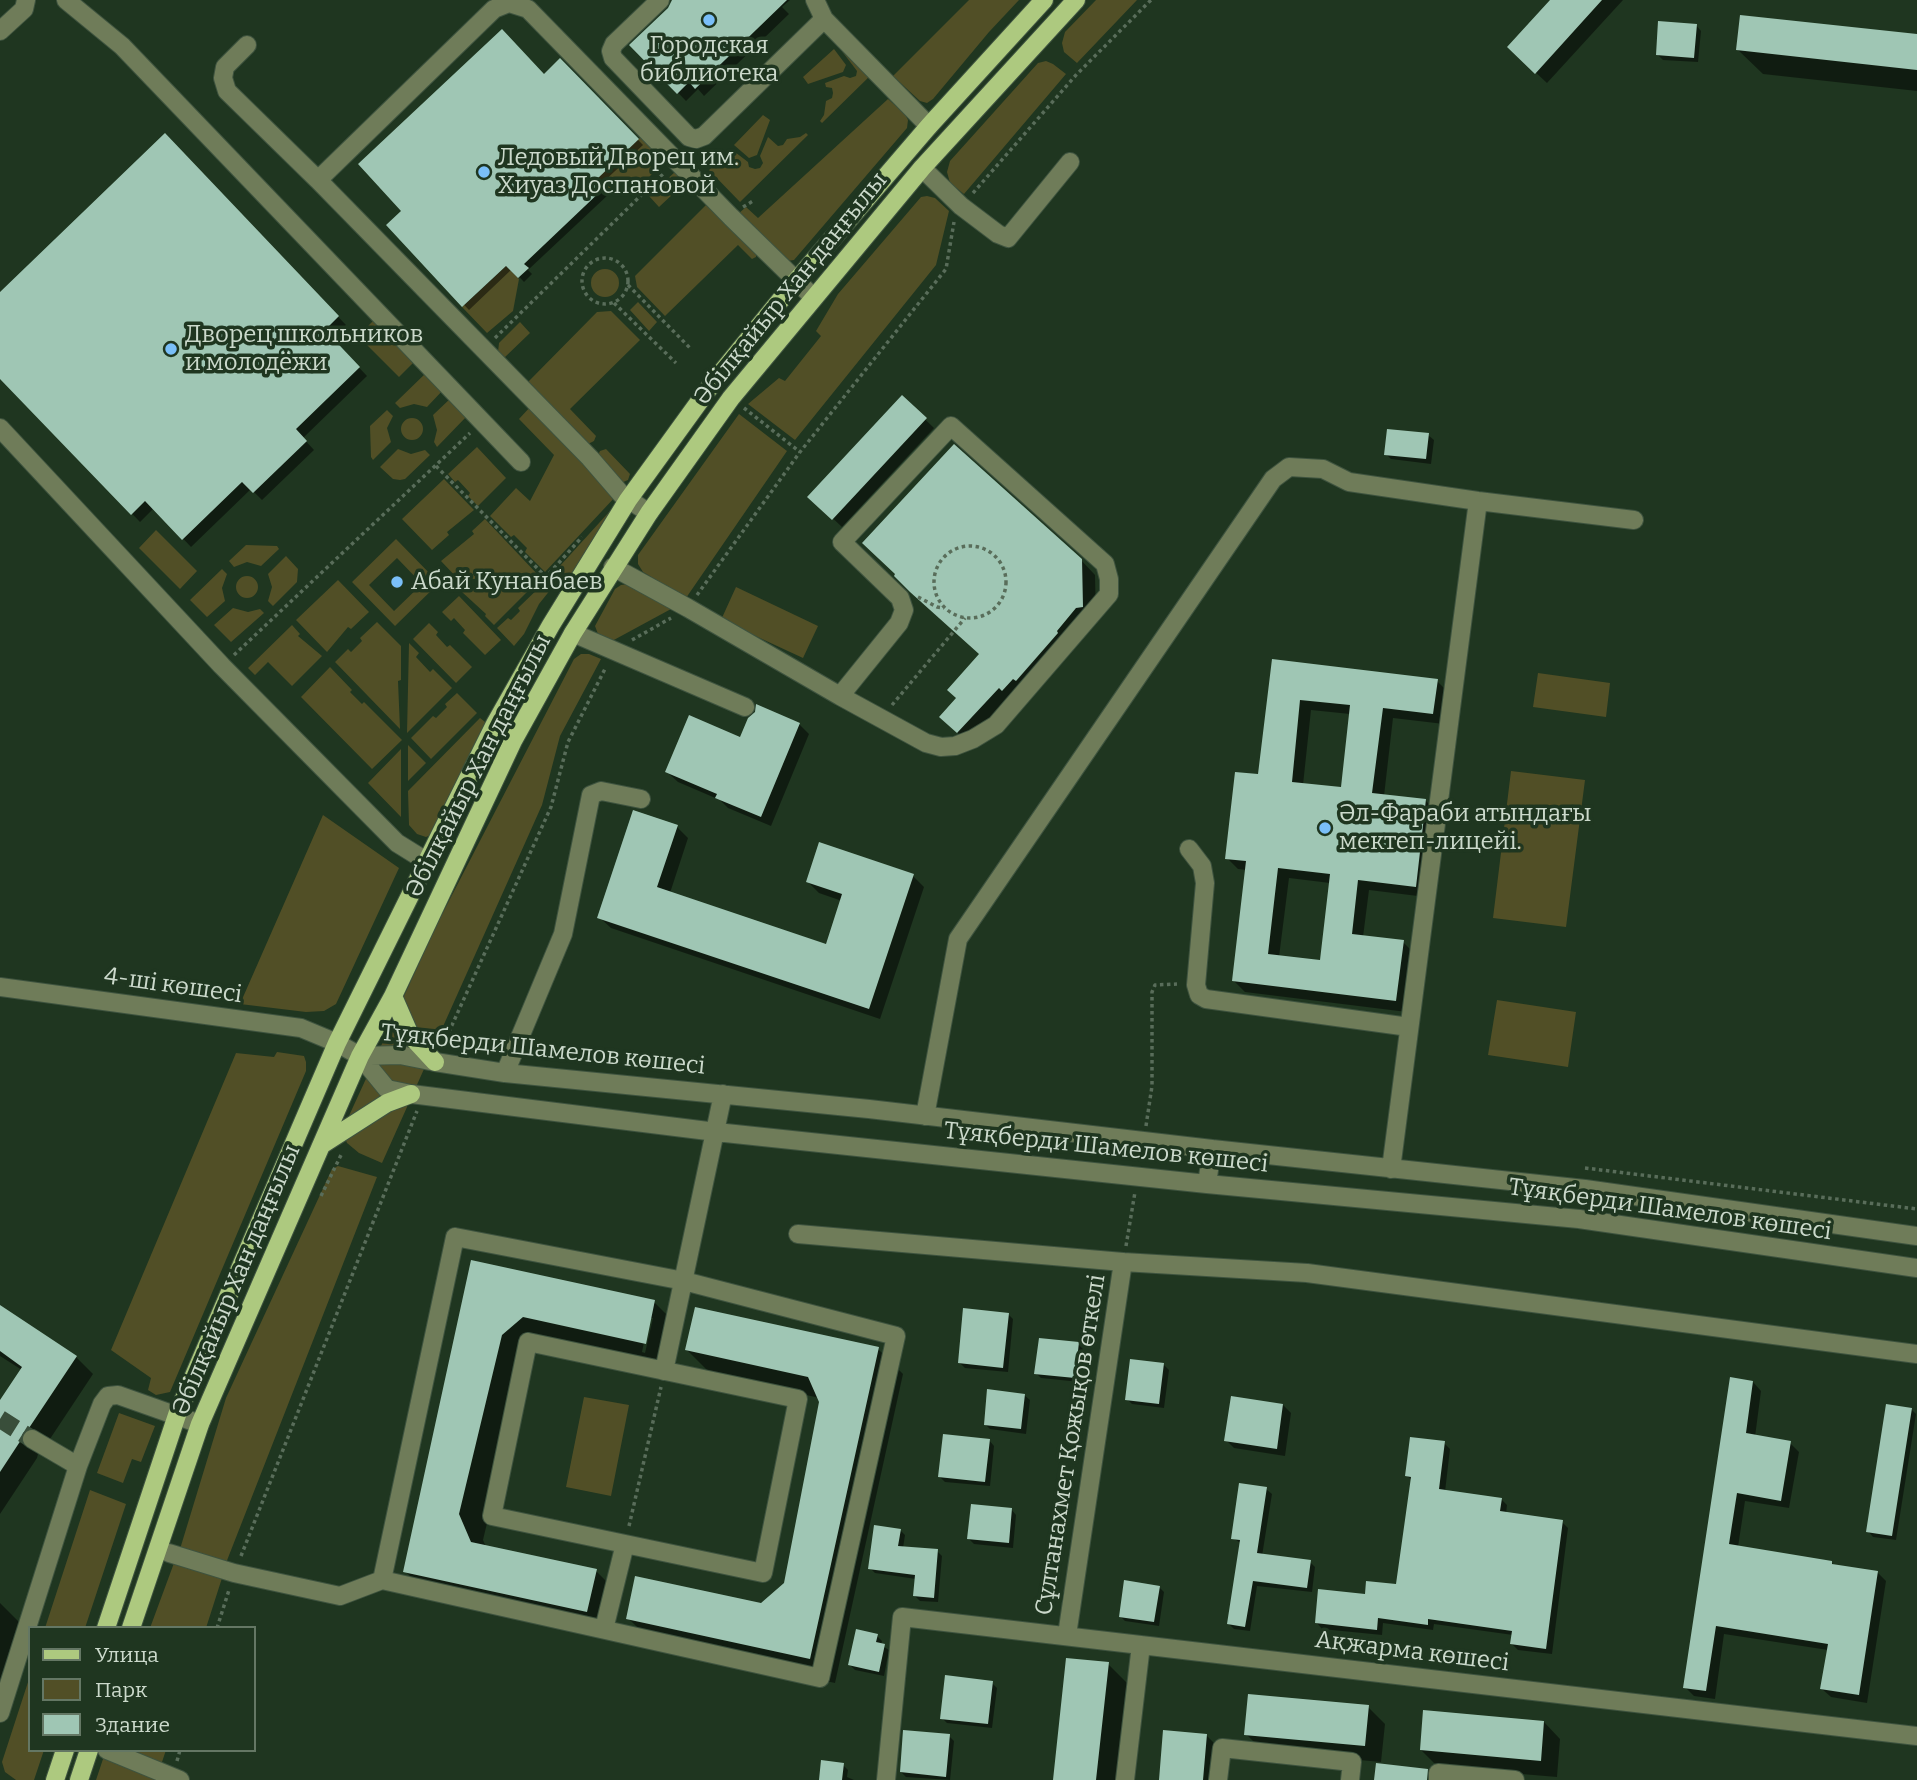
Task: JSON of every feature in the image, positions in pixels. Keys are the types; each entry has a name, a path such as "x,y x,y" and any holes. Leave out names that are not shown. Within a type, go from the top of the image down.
{"main road":[{"name":"Әбілқайыр Хан даңғылы","path":"107,1626 177,1415 337,1042 495,724 584,568 628,500 712,384 929,126 1044,0"},
{"name":"Әбілқайыр Хан даңғылы","path":"132,1626 200,1424 360,1056 393,996 513,741 573,633 649,513 730,398 922,168 1076,0"},
{"path":"393,996 410,1035 435,1062"},
{"path":"323,1144 387,1103 417,1095"},
{"path":"55,1780 64,1752"},
{"path":"79,1780 88,1752"}],"street":[{"path":"0,31 24,9 26,0"},
{"path":"66,0 122,46 521,462"},
{"path":"660,0 614,44 611,51 614,58 689,137 696,139 704,136 824,19"},
{"path":"815,0 824,19 929,126"},
{"path":"318,180 494,9 509,3 528,9 813,297"},
{"path":"247,45 225,67 223,78 227,91 484,349 628,500 649,513"},
{"path":"922,168 961,206 998,234 1008,238 1070,162"},
{"path":"614,568 688,608 840,696 926,744 941,747 955,746 973,739 996,725 1109,594 1105,564 951,426 842,542 900,598 904,610 900,623 840,696"},
{"path":"0,428 222,666 397,843 426,861"},
{"path":"925,1116 958,939 1273,479 1289,467 1323,469 1349,482 1634,520"},
{"path":"1391,1169 1478,501"},
{"path":"573,633 745,706"},
{"path":"505,1073 563,933 591,795 601,791 641,799"},
{"path":"1189,849 1202,866 1205,883 1196,985 1199,995 1206,999 1409,1027"},
{"name":"4-ші көшесі","path":"0,987 301,1028 337,1042 360,1056"},
{"name":"Тұяқберди Шамелов көшесі","path":"360,1056 400,1055 505,1073 723,1094 1585,1189 1917,1236"},
{"name":"Тұяқберди Шамелов көшесі","path":"360,1056 387,1089 417,1095 716,1132 1207,1184 1579,1219 1917,1268"},
{"path":"664,1371 723,1094"},
{"path":"1207,1184 1212,1149"},
{"path":"798,1234 1123,1262 1307,1273 1917,1354"},
{"path":"169,1553 234,1573 340,1596 382,1580 820,1678 896,1336 684,1281 455,1237 382,1580"},
{"name":"Сұлтанахмет Қожықов өткелі","path":"1067,1635 1123,1262"},
{"path":"528,1342 799,1399 763,1573 625,1544 492,1516 528,1342"},
{"path":"0,1713 78,1466 102,1404 108,1396 118,1395 200,1424"},
{"path":"32,1439 78,1466"},
{"path":"604,1629 625,1544"},
{"name":"Ақжарма көшесі","path":"886,1780 902,1617 1917,1736"},
{"path":"1125,1780 1141,1645"},
{"path":"1218,1780 1222,1748 1352,1762 1350,1780"},
{"path":"112,1752 180,1780"},
{"path":"1438,1780 1438,1773 1515,1780"}],"path":[{"path":"969,197 1076,75 1151,0"},
{"path":"484,349 676,161"},
{"path":"624,645 688,608 800,452 946,269 955,214"},
{"path":"580,254 589,263"},
{"path":"604,257 618,262 627,274 628,285 623,296 614,303 602,305 594,303 584,292 581,276 589,263 604,257"},
{"path":"628,285 690,348"},
{"path":"614,303 676,363"},
{"path":"744,408 800,452"},
{"path":"222,666 482,421"},
{"path":"436,466 546,577 584,536"},
{"path":"959,548 983,548 1002,564 1007,587 997,608 988,615 965,618 944,608 934,587 935,575 948,554 959,548"},
{"path":"913,602 918,597 944,608"},
{"path":"880,718 965,618"},
{"path":"435,1062 551,807 568,742 610,660"},
{"path":"1144,1142 1152,1086 1152,992 1155,985 1196,985"},
{"path":"218,1626 234,1573 417,1095"},
{"path":"1585,1168 1917,1209"},
{"path":"1123,1262 1138,1177"},
{"path":"625,1544 664,1371"}],"green space":[{"path":"969,0 1019,0 933,99 927,103 920,101 893,76"},
{"path":"1096,0 1137,0 1077,63 1064,52 1062,43 1065,32"},
{"path":"838,46 872,74 822,123 820,121 824,115 826,101 832,98 833,93 832,88 826,87 825,83 844,76 856,76 857,71"},
{"path":"834,49 846,65 843,72 808,84 803,77"},
{"path":"1046,61 1066,74 964,194 950,183 947,172 950,161 1038,63"},
{"path":"888,99 905,114 908,120 907,128 794,260 787,261 738,214 746,207 758,218"},
{"path":"763,115 770,120 757,155 749,158 734,145"},
{"path":"806,133 808,135 740,202 709,170 731,149 748,162 749,167 760,168 763,163 760,156 768,137 778,146 783,145 787,139"},
{"path":"641,137 664,161 638,189 610,192 597,178"},
{"path":"677,170 687,181 659,207 649,196"},
{"path":"921,197 935,198 949,211 936,265 795,440 748,404 779,378 785,381 821,336 816,331 838,294"},
{"path":"707,204 756,257 752,259 738,245 665,316 637,287 635,276"},
{"path":"506,266 519,279 513,311 487,333 462,307"},
{"path":"605,269 615,273 619,283 615,293 605,297 595,293 591,283 595,273"},
{"path":"638,302 657,322 649,331 630,310"},
{"path":"611,311 640,340 570,409 596,436 594,441 588,444 528,382 597,312"},
{"path":"375,319 416,360 399,377 358,336"},
{"path":"520,322 530,333 504,358 498,352 499,343"},
{"path":"427,372 444,389 427,407 414,404 400,408 395,403"},
{"path":"452,397 468,415 437,447 434,442 437,430 433,415"},
{"path":"531,406 616,496 545,572 525,552 527,548 514,535 511,537 490,516 516,488 530,501 554,455 519,419"},
{"path":"387,410 393,416 387,428 391,442 373,460 370,426"},
{"path":"739,414 787,451 686,598 643,572 638,564 638,555"},
{"path":"412,418 420,421 423,429 420,437 412,440 404,437 401,429 404,421"},
{"path":"477,447 506,478 478,506 458,480 455,482 448,474"},
{"path":"398,449 411,454 425,450 430,455 405,479 393,479 380,467"},
{"path":"606,449 630,474 628,480 621,483 597,457 600,451"},
{"path":"444,479 474,510 447,532 449,535 432,550 402,519"},
{"path":"619,501 593,548 563,584 559,580 555,583 550,577"},
{"path":"485,519 539,576 506,577 506,574 459,580 441,561 474,534 472,531"},
{"path":"156,530 197,571 180,589 139,548"},
{"path":"396,539 439,583 395,626 352,582","holes":["397,558 422,584 394,611 369,585"]},
{"path":"246,545 277,546 279,549 261,566 247,562 234,567 229,561"},
{"path":"286,556 298,569 297,582 273,606 268,601 272,587 268,574"},
{"path":"222,569 227,574 222,588 225,601 207,617 190,600"},
{"path":"247,576 255,579 258,587 255,595 247,598 239,595 236,587 239,579"},
{"path":"338,580 369,612 351,629 348,627 327,652 296,620"},
{"path":"545,582 551,589 514,646 497,628 508,618 511,620 520,611 518,608"},
{"path":"536,583 494,625 462,592 467,587"},
{"path":"629,584 671,609 612,641 598,634 595,626 615,589"},
{"path":"736,587 818,626 803,658 721,620"},
{"path":"459,596 501,640 485,655 463,633 465,630 454,618 451,621 442,612"},
{"path":"233,608 248,612 260,609 264,613 231,642 214,625"},
{"path":"377,622 401,646 401,680 398,681 400,729 335,662 348,649 351,652 362,641 360,638"},
{"path":"429,623 447,647 450,645 472,667 456,683 413,639"},
{"path":"292,625 300,634 298,636 322,656 292,686 268,662 255,675 248,668"},
{"path":"409,643 419,653 416,657 430,672 433,669 452,688 407,733"},
{"path":"581,654 601,659 560,736 542,805 382,1163 359,1153 347,1143 342,1131 437,924 574,659"},
{"path":"330,667 352,690 350,692 362,704 364,702 402,740 372,769 301,697"},
{"path":"1538,673 1610,683 1606,717 1533,707"},
{"path":"457,693 477,713 431,759 411,738 433,716 436,718 447,707 445,704"},
{"path":"480,718 489,725 431,835 426,837 417,834 409,825 408,791"},
{"path":"408,745 426,763 408,781"},
{"path":"401,749 401,817 368,783"},
{"path":"1511,771 1585,780 1566,927 1493,918"},
{"path":"323,815 399,868 336,1004 324,1011 306,1012 240,1004"},
{"path":"1497,1000 1576,1012 1568,1067 1488,1055"},
{"path":"277,1052 304,1056 306,1071 170,1392 156,1395 148,1390 151,1378 111,1350 236,1053 274,1057"},
{"path":"338,1166 377,1177 226,1563 180,1549 226,1398 332,1169"},
{"path":"584,1397 629,1405 611,1496 566,1487"},
{"path":"119,1413 155,1426 141,1462 132,1459 123,1483 97,1473"},
{"path":"90,1490 126,1504 86,1626 46,1626"},
{"path":"174,1563 222,1578 207,1626 151,1626"},
{"path":"28,1682 28,1752 43,1752 34,1780 16,1780 5,1772 2,1762"},
{"path":"105,1752 165,1752 156,1780 96,1780"}],"building":[{"path":"672,0 787,0 695,89 689,82 677,94 629,45 668,8"},
{"path":"1550,0 1602,0 1535,74 1507,47"},
{"path":"1740,15 1917,34 1917,70 1736,50"},
{"path":"1658,21 1697,24 1694,58 1656,55"},
{"name":"Ледовый Дворец им. Хиуаз Доспановой","path":"502,29 544,74 560,58 639,139 597,179 605,187 524,264 529,268 518,278 506,266 462,307 386,225 401,211 358,164"},
{"name":"Дворец школьников и молодёжи","path":"165,133 339,316 325,330 360,367 296,429 307,441 253,493 242,482 182,540 145,501 131,515 0,379 0,292"},
{"path":"902,395 927,418 832,520 807,497"},
{"path":"1387,429 1429,433 1426,459 1384,455"},
{"path":"954,444 1082,559 1083,607 1076,608 1016,681 1013,679 1002,691 999,688 957,733 939,717 956,698 947,690 979,654 910,592 862,543"},
{"path":"1272,659 1438,679 1433,714 1383,708 1372,793 1426,799 1416,887 1358,880 1352,934 1404,940 1396,1001 1232,981 1246,861 1225,859 1235,772 1258,774","holes":["1300,700 1350,705 1341,787 1292,782","1278,868 1330,874 1320,960 1268,954"]},
{"path":"756,704 800,723 761,817 715,798 717,794 665,772 689,715 740,737 748,718 755,712"},
{"path":"633,810 678,825 657,887 826,944 842,894 806,882 819,842 914,874 869,1009 597,918"},
{"path":"471,1260 655,1300 646,1344 523,1317 502,1335 459,1514 471,1542 597,1569 587,1612 403,1572"},
{"path":"0,1305 77,1356 23,1433 0,1472 0,1400 22,1367 0,1351"},
{"path":"695,1307 879,1347 810,1659 626,1619 635,1576 761,1603 784,1583 819,1402 808,1377 685,1350"},
{"path":"963,1308 1009,1313 1003,1368 958,1363"},
{"path":"1039,1338 1079,1342 1075,1378 1034,1374"},
{"path":"1130,1359 1164,1363 1159,1404 1125,1400"},
{"path":"1730,1377 1753,1381 1746,1433 1791,1441 1781,1501 1737,1493 1729,1544 1878,1571 1859,1695 1820,1689 1828,1644 1716,1626 1706,1691 1683,1688"},
{"path":"987,1389 1025,1394 1021,1429 984,1425"},
{"path":"1231,1396 1283,1404 1277,1449 1224,1441"},
{"path":"1886,1404 1912,1408 1892,1536 1866,1532"},
{"path":"943,1434 990,1439 985,1482 938,1477"},
{"path":"1410,1437 1445,1441 1439,1489 1502,1498 1500,1511 1563,1520 1546,1649 1510,1644 1512,1631 1428,1619 1428,1625 1378,1618 1377,1630 1315,1623 1318,1589 1365,1594 1366,1581 1396,1584 1411,1477 1405,1476"},
{"path":"1239,1483 1267,1487 1257,1553 1311,1560 1307,1588 1253,1581 1245,1627 1227,1624 1240,1540 1231,1539"},
{"path":"971,1504 1012,1508 1009,1543 967,1539"},
{"path":"874,1525 901,1529 898,1546 938,1549 934,1598 913,1596 915,1575 868,1569"},
{"path":"1124,1580 1160,1586 1154,1622 1119,1617"},
{"path":"856,1629 878,1634 876,1642 885,1644 879,1672 848,1665"},
{"path":"1066,1658 1109,1662 1096,1780 1053,1780"},
{"path":"945,1675 993,1681 988,1724 940,1719"},
{"path":"1248,1694 1369,1705 1365,1746 1244,1735"},
{"path":"1423,1710 1544,1721 1541,1761 1420,1750"},
{"path":"903,1730 950,1734 946,1777 900,1772"},
{"path":"1163,1730 1207,1734 1203,1780 1159,1780"},
{"path":"821,1760 844,1763 842,1780 819,1780"},
{"path":"1376,1763 1428,1769 1427,1780 1374,1780"}],"tunnel":[{"path":"0,1419 32,1439"}],"place":[{"name":"Городская библиотека","path":"709,20"},
{"name":"Ледовый Дворец им. Хиуаз Доспановой","path":"484,172"},
{"name":"Дворец школьников и молодёжи","path":"171,349"},
{"name":"Абай Кунанбаев","path":"397,582"},
{"name":"Әл-Фараби атындағы мектеп-лицейі.","path":"1325,828"}]}
